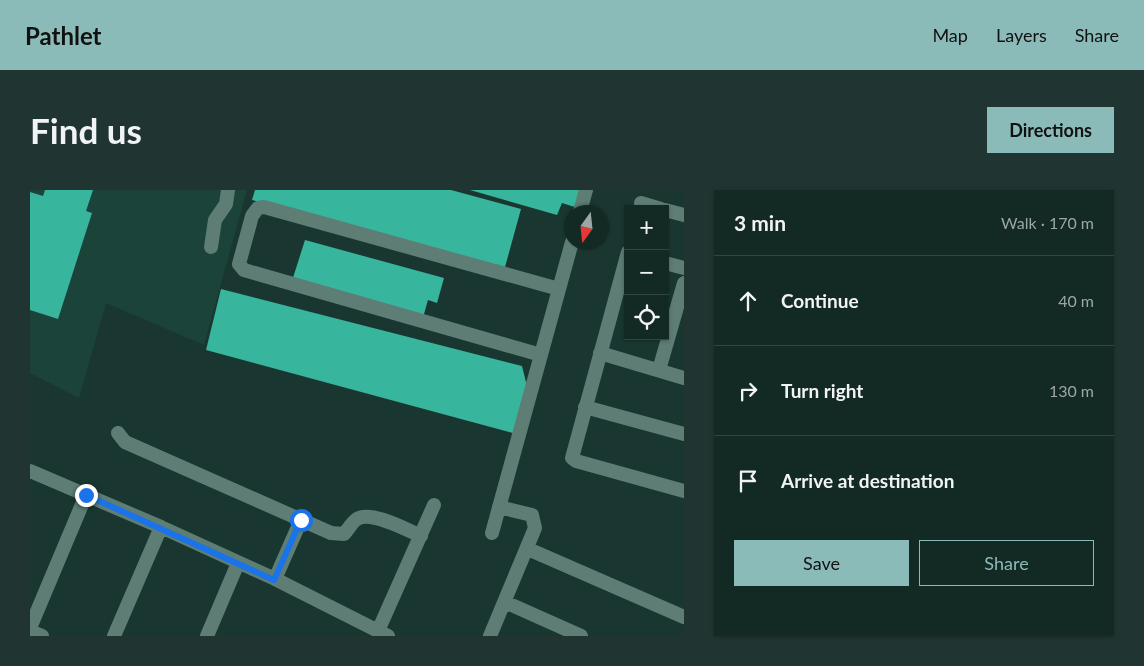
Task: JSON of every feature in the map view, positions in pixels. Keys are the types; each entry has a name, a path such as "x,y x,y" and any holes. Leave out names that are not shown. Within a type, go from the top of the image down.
{"street":[{"path":"211,247 215,220 226,204 228,190"},
{"path":"582,205 586,190"},
{"path":"541,355 244,270 240,266 240,261 252,216 258,208 264,207 559,288"},
{"path":"669,211 684,215"},
{"path":"492,533 570,250"},
{"path":"669,264 684,268"},
{"path":"624,266 572,456 574,461 684,490"},
{"path":"659,370 684,284"},
{"path":"600,353 684,378"},
{"path":"585,407 684,434"},
{"path":"118,433 125,442 301,520 340,535 344,534 357,519 372,517 421,536"},
{"path":"30,471 161,527 383,634 434,505"},
{"path":"42,636 30,630 86,495"},
{"path":"490,636 528,549 535,528 534,518 528,514 500,507"},
{"path":"274,580 301,520"},
{"path":"114,636 161,527"},
{"path":"528,549 684,617"},
{"path":"207,636 238,563"},
{"path":"505,602 581,636"}],"shaded area":[{"path":"30,190 247,190 204,345 106,303 79,398 30,373"}],"building":[{"path":"45,190 93,190 86,211 92,213 58,319 30,310 30,192 43,196"},
{"path":"255,190 451,190 521,209 505,267 252,200"},
{"path":"470,190 586,190 582,205 562,203 557,215"},
{"path":"305,240 444,278 437,303 428,300 422,321 291,284"},
{"path":"221,289 522,366 527,386 513,433 206,350"}],"route":[{"path":"86,495 161,527 274,580 301,520"}]}
